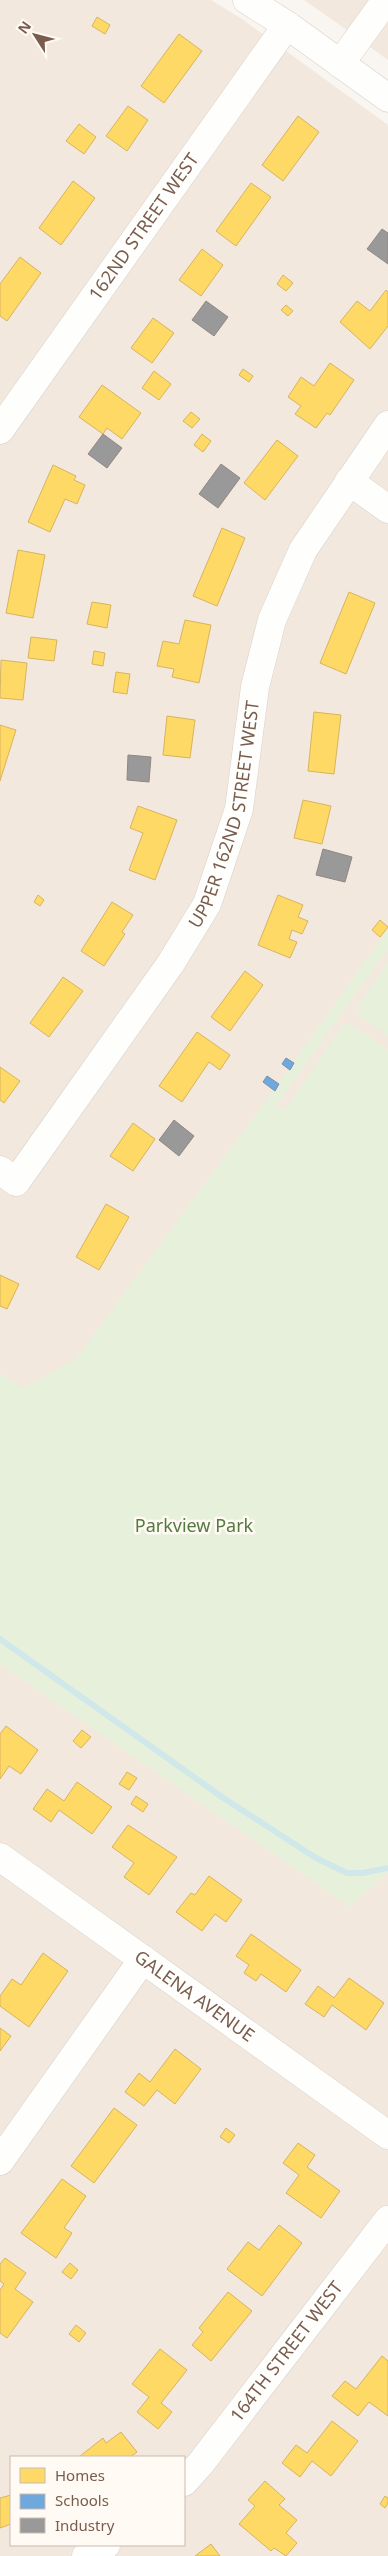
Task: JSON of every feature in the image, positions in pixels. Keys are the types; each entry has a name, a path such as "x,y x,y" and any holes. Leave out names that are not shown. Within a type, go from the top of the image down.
{"street":[{"path":"247,0 287,24 388,98"},
{"path":"340,64 386,0"},
{"name":"162ND STREET WEST","path":"0,430 287,24"},
{"name":"UPPER 162ND STREET WEST","path":"8,1176 171,963 207,904 239,809 255,687 272,620 303,550 388,426"},
{"path":"349,481 388,509"},
{"name":"GALENA AVENUE","path":"0,1856 388,2135"},
{"path":"0,2161 143,1959"},
{"name":"164TH STREET WEST","path":"185,2481 201,2463 388,2220"},
{"path":"86,2556 104,2546"}],"shaded area":[{"path":"0,0 211,0 242,19 388,125 388,2556 0,2556"},
{"path":"304,0 388,0 388,60 337,23"}],"green space":[{"name":"Parkview Park","path":"388,929 388,949 276,1106 284,1111 343,1025 351,1024 388,1050 388,1873 350,1907 0,1664 0,1373 22,1388 75,1360 267,1099"},
{"path":"388,962 388,1036 360,1016 358,1006"}],"building: Homes":[{"path":"97,17 110,25 105,34 92,26"},
{"path":"179,34 202,51 164,103 141,86"},
{"path":"128,106 148,120 127,151 106,136"},
{"path":"298,116 319,132 283,181 262,165"},
{"path":"79,124 96,137 84,154 66,141"},
{"path":"73,181 95,198 61,245 39,228"},
{"path":"251,183 271,197 236,246 216,231"},
{"path":"202,249 223,265 201,296 179,280"},
{"path":"20,257 41,273 7,321 0,316 0,284"},
{"path":"283,275 293,283 286,291 277,284"},
{"path":"386,290 388,292 388,326 370,349 340,322 357,301 370,311"},
{"path":"286,305 293,311 288,316 281,310"},
{"path":"153,318 174,333 152,363 131,348"},
{"path":"330,363 354,380 330,415 327,413 316,428 295,414 301,406 288,397 301,377 314,386"},
{"path":"243,369 253,376 249,382 239,375"},
{"path":"154,371 171,384 159,400 142,388"},
{"path":"102,385 141,413 122,439 107,428 103,434 79,417"},
{"path":"191,412 200,419 192,428 183,421"},
{"path":"202,434 211,441 203,452 194,445"},
{"path":"277,440 298,456 265,500 244,483"},
{"path":"53,465 76,476 74,480 85,485 77,504 65,499 50,532 28,522"},
{"path":"222,528 245,538 217,606 193,596"},
{"path":"18,550 45,555 33,618 6,613"},
{"path":"349,592 375,603 346,674 320,663"},
{"path":"92,602 111,605 107,628 87,624"},
{"path":"185,620 211,625 199,683 172,677 174,669 157,666 163,641 179,644"},
{"path":"31,637 57,640 54,661 28,658"},
{"path":"94,651 105,653 103,666 92,664"},
{"path":"1,660 27,663 23,700 0,698"},
{"path":"116,672 130,674 127,694 113,692"},
{"path":"314,712 341,715 334,774 308,771"},
{"path":"167,716 195,720 190,758 163,755"},
{"path":"0,725 16,730 0,781"},
{"path":"303,800 331,806 322,844 294,838"},
{"path":"138,806 177,820 155,880 129,870 143,833 130,828"},
{"path":"38,895 44,900 40,906 34,902"},
{"path":"278,895 303,905 298,917 308,921 302,934 292,930 289,939 297,942 290,958 258,945"},
{"path":"112,902 133,915 122,932 125,934 104,966 81,951"},
{"path":"380,920 388,927 380,937 372,930"},
{"path":"245,971 263,985 230,1031 211,1017"},
{"path":"63,977 83,991 49,1037 30,1023"},
{"path":"197,1032 230,1055 220,1070 209,1062 182,1102 159,1086"},
{"path":"0,1067 20,1081 4,1103 0,1100"},
{"path":"133,1123 155,1139 133,1171 110,1156"},
{"path":"106,1204 129,1217 99,1270 76,1257"},
{"path":"0,1275 19,1284 7,1309 0,1306"},
{"path":"6,1726 38,1750 21,1774 9,1766 0,1779 0,1734"},
{"path":"82,1730 91,1737 81,1748 73,1741"},
{"path":"127,1772 137,1778 129,1790 119,1784"},
{"path":"77,1782 112,1807 92,1834 59,1810 51,1822 33,1809 47,1789 64,1801"},
{"path":"136,1796 148,1804 143,1812 131,1804"},
{"path":"128,1825 177,1857 149,1895 124,1877 134,1863 112,1847"},
{"path":"209,1876 242,1900 226,1922 215,1914 202,1931 176,1912 191,1893 195,1895"},
{"path":"251,1934 301,1970 286,1992 261,1974 256,1981 244,1973 249,1965 236,1956"},
{"path":"43,1953 68,1971 29,2027 0,2006 0,1996 12,1979 21,1985"},
{"path":"349,1978 384,2003 366,2030 332,2005 324,2017 305,2004 318,1986 334,1998"},
{"path":"0,2028 11,2036 0,2051"},
{"path":"175,2049 201,2069 175,2104 157,2090 144,2106 125,2092 139,2073 150,2082"},
{"path":"114,2108 137,2125 94,2183 71,2166"},
{"path":"226,2128 235,2135 229,2143 220,2137"},
{"path":"298,2143 315,2155 307,2167 340,2191 321,2218 286,2193 299,2175 283,2163"},
{"path":"62,2179 86,2196 64,2228 72,2233 56,2258 21,2233"},
{"path":"279,2225 302,2243 262,2296 227,2269 248,2242 259,2250"},
{"path":"5,2258 26,2273 15,2289 33,2302 7,2338 0,2333 0,2290 4,2284 0,2281 0,2264"},
{"path":"70,2263 78,2270 71,2279 62,2272"},
{"path":"228,2292 252,2311 211,2361 192,2345 203,2332 199,2328"},
{"path":"76,2325 86,2333 79,2342 69,2334"},
{"path":"160,2349 187,2370 161,2403 172,2412 158,2429 137,2412 149,2397 132,2384"},
{"path":"382,2356 388,2361 388,2416 369,2402 358,2416 332,2396 345,2381 356,2389"},
{"path":"332,2421 358,2441 331,2476 312,2461 300,2477 282,2463 296,2445 307,2453"},
{"path":"121,2432 137,2452 131,2456 80,2456 103,2438 106,2443"},
{"path":"265,2481 285,2499 279,2505 297,2520 286,2533 297,2543 286,2556 274,2548 271,2551 239,2524 255,2506 248,2500"},
{"path":"10,2495 10,2524 0,2528 0,2498"},
{"path":"385,2496 388,2498 388,2503 385,2508 380,2504"},
{"path":"211,2544 220,2556 195,2556"}],"building: Schools":[{"path":"286,1058 294,1063 290,1070 282,1064"},
{"path":"267,1076 279,1084 275,1091 263,1082"}],"building: Industry":[{"path":"382,229 388,233 388,264 367,249"},
{"path":"206,301 228,317 214,336 192,320"},
{"path":"103,434 122,448 107,468 88,454"},
{"path":"221,464 240,478 218,508 199,494"},
{"path":"128,755 151,757 149,782 127,780"},
{"path":"323,849 352,857 345,882 316,875"},
{"path":"174,1120 194,1136 179,1156 159,1140"}],"waterway":[{"path":"0,1639 222,1797 316,1858 347,1873 363,1873 388,1868"}]}
